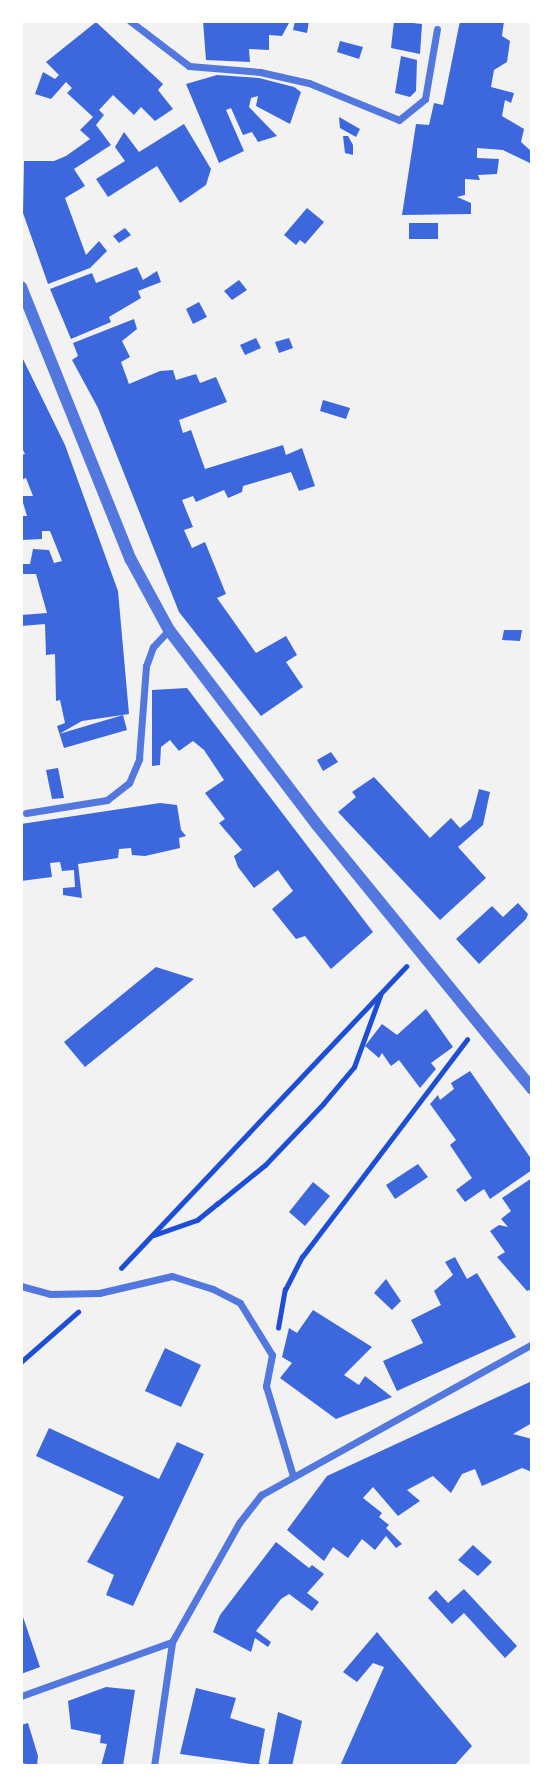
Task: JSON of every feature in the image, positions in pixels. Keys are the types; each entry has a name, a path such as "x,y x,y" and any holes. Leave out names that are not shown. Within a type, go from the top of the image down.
{"street":[{"path":"130,21 189,66 260,72 309,83 399,120 425,99 437,29"},
{"path":"21,287 126,549 169,630 317,825 532,1088"},
{"path":"26,813 107,800 128,783 139,759 146,666 153,647 169,630"},
{"path":"21,1286 51,1294 99,1293 172,1276 213,1289 240,1303 272,1355 266,1386 293,1476"},
{"path":"154,1766 172,1642 239,1523 261,1495 532,1344"},
{"path":"21,1696 172,1642"}],"path":[{"path":"21,1362 99,1293 421,951"},
{"path":"152,1235 197,1220 273,1156 354,1066 380,995"},
{"path":"272,1355 285,1290 302,1257 481,1023"}],"building":[{"path":"203,21 290,21 282,36 269,35 269,50 249,49 250,62 206,60"},
{"path":"295,21 309,21 307,33 293,30"},
{"path":"394,21 422,24 420,54 391,48"},
{"path":"460,21 504,21 502,36 510,41 507,62 494,70 491,87 514,93 511,103 505,100 502,116 524,129 521,142 532,152 532,164 503,150 477,148 477,158 499,159 497,174 478,175 480,180 465,179 465,195 457,197 471,203 471,214 402,215 416,124 429,125 434,103 443,105"},
{"path":"96,22 163,84 158,90 173,109 155,121 141,107 134,115 113,95 99,110 104,115 96,125 111,145 74,169 85,186 65,198 86,255 99,241 107,251 90,268 48,284 23,213 24,161 54,161 66,156 90,139 80,130 93,117 67,93 72,88 66,82 51,99 35,94 43,72 55,79 59,75 46,62"},
{"path":"340,41 363,47 359,59 337,52"},
{"path":"401,56 417,60 416,91 410,97 395,93"},
{"path":"217,75 259,78 294,87 301,92 290,124 256,106 258,96 251,98 249,107 277,136 258,142 252,132 243,135 231,108 226,110 244,151 219,163 186,84"},
{"path":"339,117 360,129 356,137 340,128"},
{"path":"184,124 211,169 206,185 180,203 157,166 108,197 96,179 125,161 115,147 124,132 139,152"},
{"path":"343,136 348,136 353,145 353,155 345,153"},
{"path":"307,208 324,222 305,244 300,240 296,245 284,235"},
{"path":"409,223 438,223 438,239 409,239"},
{"path":"125,228 131,235 119,243 113,236"},
{"path":"137,267 143,280 157,271 161,282 138,291 141,298 109,317 111,322 71,339 50,289 92,273 96,283"},
{"path":"239,280 247,290 232,300 224,291"},
{"path":"199,302 207,317 193,324 186,309"},
{"path":"134,319 137,329 122,341 130,357 121,362 129,384 160,371 173,370 176,380 196,374 200,383 216,377 227,402 179,420 183,433 191,430 205,469 283,445 286,455 302,448 315,486 299,491 291,472 243,486 242,492 228,498 224,490 196,502 193,496 182,500 193,527 184,530 192,548 205,542 226,594 217,598 256,653 286,636 297,655 286,662 303,687 261,716 179,612 98,408 72,360 78,356 73,343"},
{"path":"256,338 261,348 245,355 240,345"},
{"path":"289,338 293,348 279,353 275,342"},
{"path":"21,355 65,445 118,591 129,714 82,721 59,734 57,726 65,723 60,700 56,701 55,654 46,655 45,624 21,626 21,615 47,613 36,574 21,574 21,564 30,564 33,549 49,550 54,563 62,561 50,531 42,531 42,539 21,540 21,516 27,516 21,496 33,496 26,478 21,480 21,455 25,454 21,446"},
{"path":"323,400 350,408 346,419 320,411"},
{"path":"504,630 522,630 520,641 502,640"},
{"path":"187,688 373,932 331,969 305,936 296,939 272,909 293,891 278,870 254,888 238,867 234,856 242,850 219,823 225,819 205,793 224,780 204,750 193,741 179,751 170,740 161,747 160,765 152,766 152,690"},
{"path":"123,715 127,730 64,748 59,734"},
{"path":"331,752 338,762 323,771 317,760"},
{"path":"58,768 64,798 52,799 46,770"},
{"path":"374,777 430,838 451,818 460,828 471,819 479,789 490,792 483,825 458,847 486,878 440,920 338,812 356,797 352,792"},
{"path":"160,803 177,805 181,830 186,836 179,838 180,848 145,856 132,855 131,848 119,849 118,858 78,864 82,898 63,895 63,888 75,887 74,870 62,871 60,862 50,863 52,877 21,881 21,824"},
{"path":"518,903 528,914 526,919 479,964 456,939 492,906 503,917"},
{"path":"156,967 194,979 85,1067 64,1042"},
{"path":"426,1009 453,1047 431,1063 436,1069 420,1088 399,1060 391,1066 382,1053 379,1058 365,1046 382,1024 397,1035"},
{"path":"470,1071 532,1160 532,1170 490,1199 484,1189 465,1202 456,1190 472,1178 450,1145 456,1140 430,1104 438,1095 440,1100 454,1089 451,1083"},
{"path":"418,1164 428,1177 395,1199 386,1185"},
{"path":"532,1178 532,1289 527,1291 497,1257 505,1252 490,1231 499,1225 508,1227 501,1219 511,1211 502,1198"},
{"path":"313,1182 330,1196 305,1226 289,1212"},
{"path":"455,1257 467,1279 477,1273 516,1337 397,1391 383,1361 423,1343 411,1320 441,1305 434,1291 453,1275 445,1262"},
{"path":"386,1279 401,1301 392,1310 374,1293"},
{"path":"313,1310 372,1347 344,1375 359,1385 365,1376 392,1397 336,1419 280,1378 292,1363 282,1357 289,1328 297,1333"},
{"path":"165,1348 201,1365 181,1407 145,1391"},
{"path":"532,1381 532,1423 513,1434 532,1439 532,1472 522,1468 482,1486 475,1469 462,1474 451,1493 433,1476 407,1490 420,1501 398,1516 373,1487 363,1498 382,1513 379,1517 389,1525 386,1528 402,1544 396,1548 386,1536 375,1550 362,1539 348,1558 333,1547 324,1561 287,1530 327,1476"},
{"path":"49,1428 159,1479 177,1442 204,1454 133,1606 106,1595 114,1575 87,1562 124,1497 36,1456"},
{"path":"276,1542 309,1568 312,1565 324,1574 307,1593 319,1602 312,1611 289,1594 281,1599 256,1631 271,1642 268,1647 255,1638 251,1652 213,1632 220,1615"},
{"path":"473,1545 492,1562 478,1576 458,1560"},
{"path":"464,1589 517,1646 505,1658 464,1613 452,1624 428,1598 436,1590 448,1603"},
{"path":"21,1611 40,1667 21,1674"},
{"path":"377,1632 472,1746 454,1766 340,1766 384,1667 373,1663 357,1682 343,1672"},
{"path":"106,1687 135,1690 123,1766 101,1766 107,1744 100,1743 101,1735 71,1729 68,1701"},
{"path":"196,1688 236,1698 230,1718 265,1729 259,1763 265,1766 180,1754"},
{"path":"278,1712 302,1721 292,1766 268,1766"},
{"path":"28,1723 38,1756 37,1766 21,1763 21,1725"}]}
